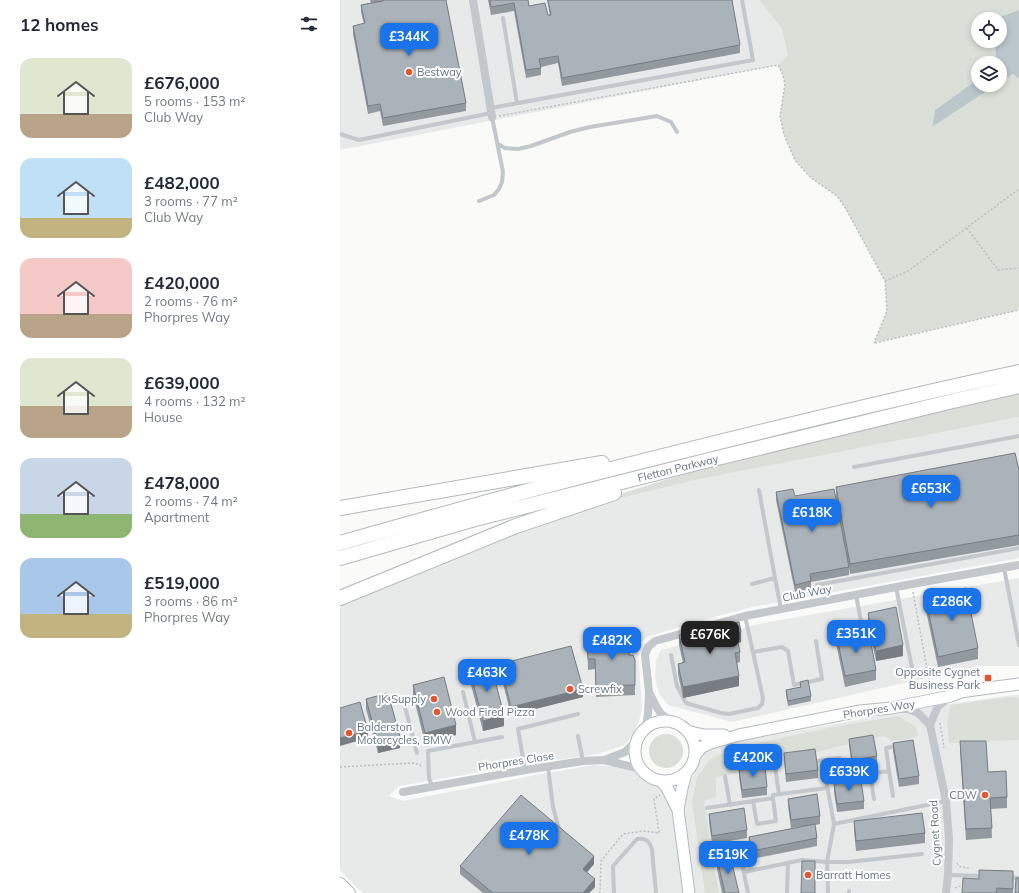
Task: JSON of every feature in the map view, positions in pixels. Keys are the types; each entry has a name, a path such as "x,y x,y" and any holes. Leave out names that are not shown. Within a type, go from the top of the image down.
{"highway":[{"name":"Fletton Parkway","path":"340,543 583,476 949,387 1019,372"},
{"name":"Fletton Parkway","path":"340,558 476,520 713,459 1019,386"},
{"path":"340,508 708,445"},
{"path":"340,598 516,526 713,459"}],"main road":[{"path":"340,884 350,893"}],"street":[{"path":"473,0 491,113"},
{"name":"Club Way","path":"646,728 649,692 645,655 648,647 655,641 745,616 1019,565"},
{"name":"Phorpres Way","path":"695,755 702,747 739,735 860,711 891,708 956,694 1019,684"},
{"name":"Club Way","path":"649,692 661,714 672,722"},
{"path":"860,711 878,705 943,693 956,694"},
{"path":"891,708 908,709 918,713 930,725 938,706 956,694"},
{"path":"663,721 672,722 687,731 695,746 695,755 690,768 686,773 674,780 661,781 653,779 641,769 636,760 635,750 637,740 646,728 663,721"},
{"name":"Cygnet Road","path":"930,725 946,801 949,840 948,875 950,891"},
{"name":"Phorpres Way","path":"687,731 703,735 739,735"},
{"name":"Phorpres Close","path":"604,760 625,752 637,740"},
{"name":"Phorpres Close","path":"403,792 583,761 604,760 641,769"},
{"path":"686,773 678,810 689,893"},
{"path":"661,781 667,788 678,810"}],"lane":[{"path":"340,134 359,140 491,113 517,103 753,60 742,0"},
{"path":"503,18 517,103"},
{"path":"480,200 494,195 502,182 503,172 491,113"},
{"path":"498,144 505,148 518,149 577,131 658,116 671,122 677,132"},
{"path":"854,467 1019,436"},
{"path":"759,490 781,609"},
{"path":"817,585 1019,548"},
{"path":"1004,568 1019,645"},
{"path":"752,584 775,578"},
{"path":"896,587 912,668"},
{"path":"856,595 865,642"},
{"path":"672,655 677,686 686,703 729,714 758,708 762,704 763,698 745,616"},
{"path":"753,652 782,647 788,651 794,685 822,679 816,641"},
{"path":"463,692 474,742"},
{"path":"405,707 417,753"},
{"path":"525,770 518,728 578,714"},
{"path":"578,736 583,761"},
{"path":"432,787 429,778 428,751 502,737"},
{"path":"893,796 886,748 898,746"},
{"path":"817,762 840,758 843,778"},
{"path":"548,767 553,807 559,829 565,834"},
{"path":"775,767 779,794"},
{"path":"828,893 827,862 834,824 826,780 889,771"},
{"path":"870,774 874,799"},
{"path":"726,776 730,805"},
{"path":"707,808 773,798 773,795 779,794 827,788"},
{"path":"753,801 757,824 776,821 773,798"},
{"path":"834,824 946,801"},
{"path":"614,893 613,866 636,839 642,838 651,844 656,893"},
{"path":"739,849 748,893"},
{"path":"744,872 802,860 848,862 922,854"},
{"path":"787,893 788,863"},
{"path":"948,875 990,876"},
{"path":"1004,877 1019,878"}],"path":[{"path":"491,113 778,65 785,84 780,116 784,135 795,160 811,178 837,196 846,209 885,281 887,311 874,343 1019,310"},
{"path":"885,281 908,271 1019,189"},
{"path":"967,228 998,270 1019,268"},
{"path":"912,584 932,695"},
{"path":"940,720 944,749"},
{"path":"340,767 414,763 420,765 423,772 429,778"},
{"path":"956,861 961,867 968,868"},
{"path":"950,891 958,886 968,883"}],"shaded area":[{"path":"340,0 759,0 782,29 788,57 778,65 340,150"},
{"path":"759,0 1019,0 1019,10 1007,14 1007,12 971,12 971,48 995,48 996,56 971,56 971,84 935,110 932,127 985,92 1007,92 1007,78 1013,74 1019,79 1019,310 874,343 887,311 885,281 846,209 837,196 811,178 795,160 784,135 780,116 785,84 778,65 788,56 782,29"},
{"path":"1019,10 1019,79 1013,74 1007,78 1007,56 996,56 995,48 1007,48 1007,14"},
{"path":"971,84 971,92 985,92 932,127 935,110"},
{"path":"1019,393 1019,417 700,479 571,510 736,459"},
{"path":"1019,417 1019,558 752,607 647,637 641,642 638,652 642,707 639,722 631,738 624,745 592,755 539,762 399,786 389,796 403,801 592,765 613,766 634,771 659,785 661,790 688,791 699,760 710,748 723,744 935,706 1019,695 1019,893 363,893 340,870 340,604 571,510 700,479"},
{"path":"1019,578 1019,666 979,666 732,722 668,705 659,694 655,677 656,661 661,650 758,624"},
{"path":"1010,697 1019,698 1019,740 949,743 947,722 951,705"},
{"path":"898,716 915,726 918,736 892,741 884,736 716,777 716,797 704,801 712,851 708,852 715,870 719,893 705,893 692,801 697,777 710,760 731,749 833,727"},
{"path":"663,734 669,734 673,735 680,741 683,751 682,758 676,765 669,768 663,768 659,767 652,761 649,754 649,748 650,744 656,737"}],"building":[{"name":"Bestway","path":"383,0 446,0 466,103 383,118 380,104 368,106 353,26 365,23 361,5"},
{"path":"490,0 528,0 529,6 545,3 548,15 551,15 548,0 732,0 740,45 562,78 558,56 539,59 541,68 526,70 514,3 491,7"},
{"path":"1015,453 1019,470 1019,535 850,564 836,487"},
{"path":"793,489 795,496 834,489 849,567 810,574 811,581 795,585 776,492"},
{"path":"966,588 978,648 938,657 925,596"},
{"path":"896,607 903,645 876,651 868,613"},
{"path":"739,622 741,632 736,633 740,652 735,653 739,676 683,687 678,664 685,662 679,635"},
{"path":"851,630 853,641 870,638 876,670 845,676 836,633"},
{"path":"587,638 629,638 629,655 633,655 635,660 635,685 596,686 595,659 588,659"},
{"path":"571,646 583,689 511,707 500,664"},
{"path":"491,665 504,715 483,721 470,671"},
{"path":"444,677 456,725 425,733 413,685"},
{"path":"808,680 811,696 788,701 786,690 801,687 800,682"},
{"path":"388,693 400,737 378,743 366,699"},
{"path":"360,702 368,731 340,738 340,708"},
{"path":"873,735 877,756 852,760 849,739"},
{"path":"913,740 919,776 899,779 893,743"},
{"name":"CDW","path":"960,741 986,741 988,772 1006,771 1007,797 990,798 992,828 966,829"},
{"path":"815,749 818,770 786,774 784,753"},
{"path":"765,766 767,787 742,790 739,770"},
{"path":"861,781 864,801 837,804 834,784"},
{"path":"817,794 820,816 791,820 788,799"},
{"path":"521,795 594,856 583,869 595,879 583,893 493,893 460,866"},
{"path":"744,808 747,830 712,836 709,814"},
{"path":"922,813 925,833 856,841 854,821"},
{"path":"815,824 817,838 752,851 749,837"},
{"path":"730,855 739,893 725,893 717,858"},
{"path":"802,861 815,861 815,893 801,893"},
{"path":"979,870 1013,871 1013,889 997,888 996,893 962,893 963,878 979,879"},
{"path":"1016,878 1019,878 1019,893 1015,893"}],"place":[{"name":"Bestway","path":"409,72"},
{"name":"Opposite Cygnet Business Park","path":"988,678"},
{"name":"Screwfix","path":"570,689"},
{"name":"JK Supply","path":"434,699"},
{"name":"Wood Fired Pizza","path":"437,712"},
{"name":"Balderston Motorcycles, BMW","path":"349,733"},
{"name":"CDW","path":"985,795"},
{"name":"Barratt Homes","path":"808,875"}]}
